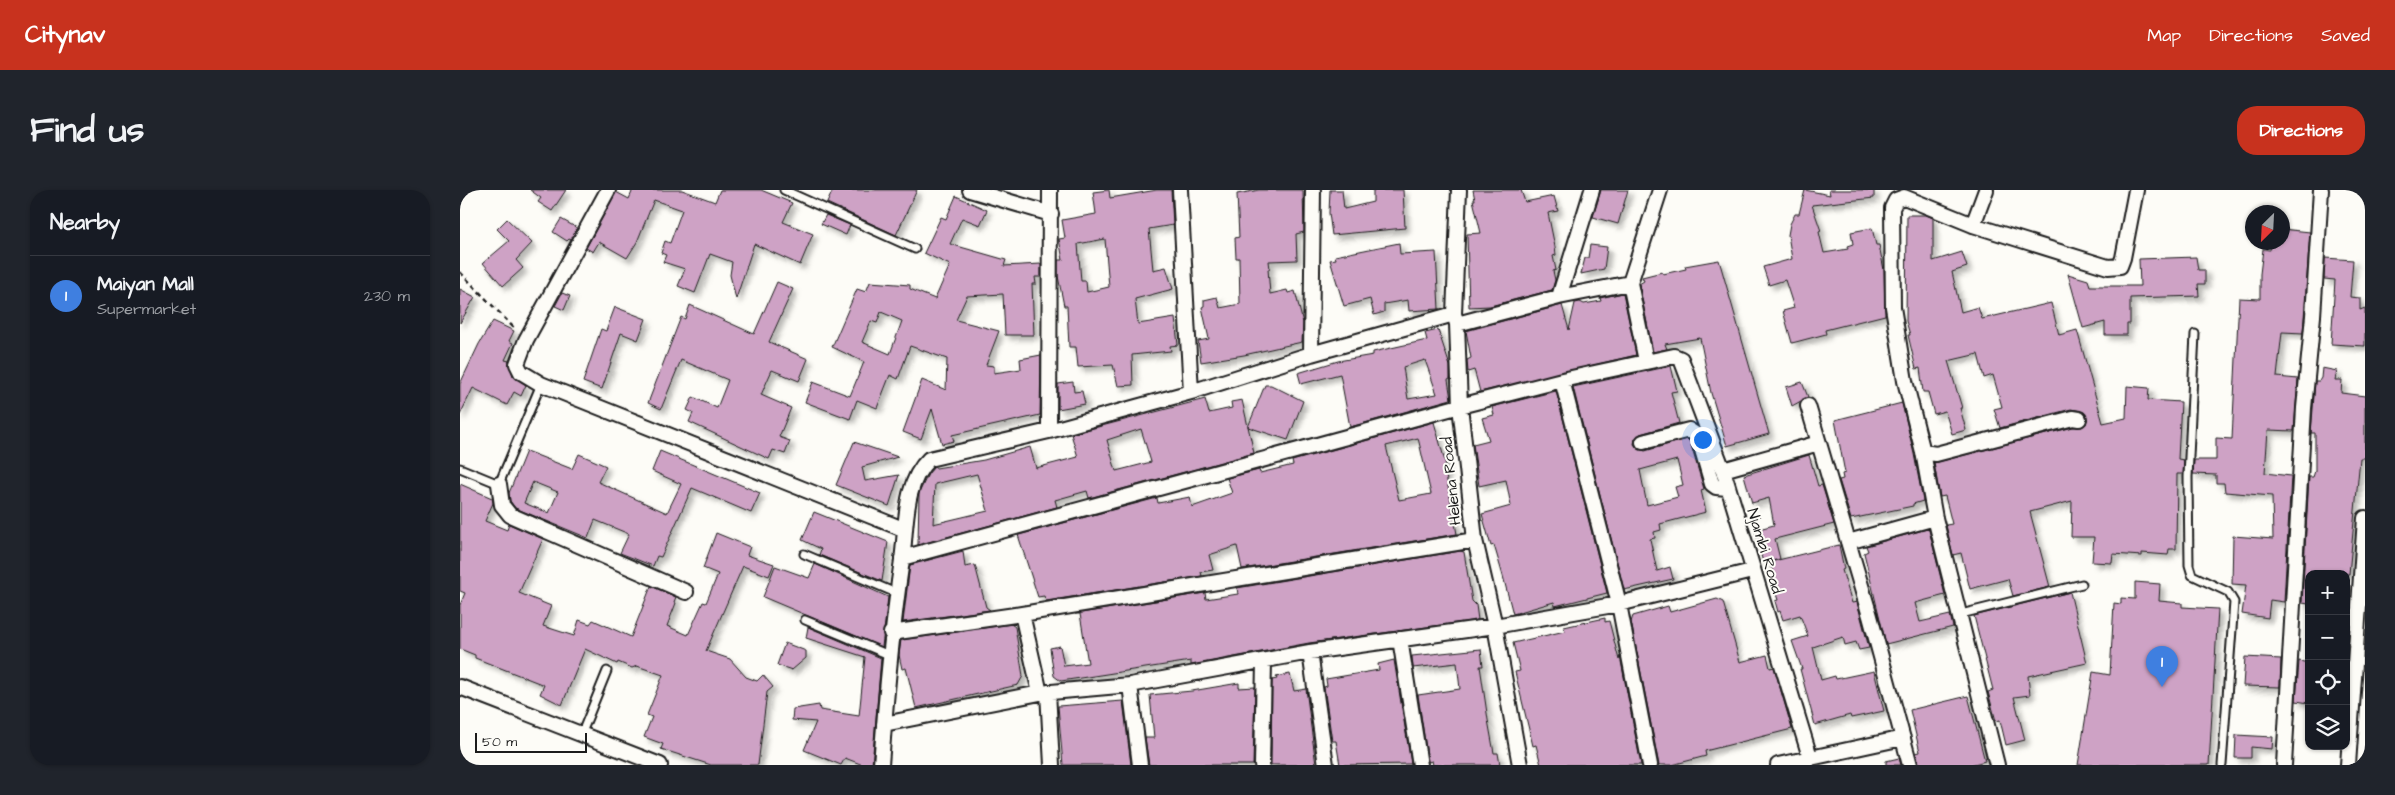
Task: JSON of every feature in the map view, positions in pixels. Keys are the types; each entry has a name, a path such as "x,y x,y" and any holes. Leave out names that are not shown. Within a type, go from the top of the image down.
{"street":[{"path":"608,190 526,340 517,364 521,372 541,384 903,529"},
{"path":"970,190 1051,214"},
{"path":"1049,431 1050,190"},
{"path":"1180,190 1191,392"},
{"path":"1311,354 1313,190"},
{"name":"Helena Road","path":"1459,190 1456,319 1460,406 1475,540 1495,626 1520,765"},
{"path":"1559,297 1592,190"},
{"path":"902,558 1460,406 1646,361 1630,283 1660,190"},
{"path":"1973,225 1986,190"},
{"path":"1997,765 1935,518 1905,381 1893,307 1892,208 1896,200 1904,197 1973,225 2108,267 2120,266 2136,190"},
{"path":"2284,765 2304,408 2314,316 2321,190"},
{"path":"881,765 891,632 902,558 903,529 915,478 929,459 1049,431 1191,392 1311,354 1456,319 1630,283"},
{"name":"Njambi Road","path":"1646,361 1674,356 1681,359 1723,470 1810,758"},
{"path":"1562,380 1619,604 1650,765"},
{"path":"1808,406 1910,765"},
{"path":"1922,452 1936,454 2073,418 2079,419"},
{"path":"1643,442 1689,430 1698,436 1712,484 1716,487 1728,488"},
{"path":"1723,470 1819,443"},
{"path":"499,484 502,504 510,515 686,592"},
{"path":"1848,542 1935,518"},
{"path":"2348,765 2363,571 2365,518"},
{"path":"891,632 1022,614 1475,540"},
{"path":"884,724 1044,693 1130,685 1310,652 1495,626 1619,604 1752,571"},
{"path":"1022,614 1044,693 1052,765"},
{"path":"1400,639 1420,765"},
{"path":"1310,652 1326,765"},
{"path":"1262,765 1264,661"},
{"path":"1130,685 1140,765"},
{"path":"460,687 580,736 658,765"},
{"path":"1778,765 1903,738"}],"lane":[{"path":"784,190 915,250"},
{"path":"2195,334 2188,477 2189,570 2197,579 2228,592 2234,602 2222,765"},
{"path":"460,468 499,484 541,384"},
{"path":"804,554 896,593"},
{"path":"1960,614 2082,584"},
{"path":"805,620 889,655"},
{"path":"580,736 607,671"}],"path":[{"path":"460,272 526,340"}],"building":[{"path":"530,190 566,190 552,211 538,202 541,198"},
{"path":"630,190 682,190 715,202 720,190 761,190 792,203 783,222 813,234 800,265 754,244 736,299 730,275 732,262 710,254 695,293 678,286 685,269 663,262 666,255 661,253 665,241 670,243 682,210 654,200 637,242 627,258 599,242 593,252 586,248 616,192 629,199 632,192"},
{"path":"833,190 917,190 896,235 827,203"},
{"path":"1109,190 1110,198 1157,190 1171,190 1173,225 1149,229 1153,270 1166,267 1173,289 1135,299 1138,324 1175,318 1178,345 1170,346 1171,351 1132,355 1133,385 1118,386 1113,365 1078,367 1076,347 1069,347 1067,306 1064,306 1058,276 1058,260 1063,260 1059,239 1065,238 1062,220 1096,214 1093,192","holes":["1105,239 1109,287 1087,292 1086,281 1081,281 1078,244"]},
{"path":"1259,190 1303,190 1304,232 1296,234 1297,260 1269,261 1270,269 1268,269 1270,294 1287,290 1288,293 1295,291 1303,323 1302,342 1201,362 1198,341 1209,339 1202,307 1204,306 1204,300 1217,297 1220,308 1240,304 1239,258 1236,258 1235,238 1239,237 1237,194"},
{"path":"1330,190 1342,190 1344,209 1373,202 1373,190 1403,190 1405,228 1332,235 1329,213"},
{"path":"1473,190 1521,190 1525,202 1554,196 1558,211 1548,213 1556,255 1553,256 1556,270 1553,271 1555,280 1552,290 1490,306 1469,307 1467,234 1481,233 1473,200 1475,200"},
{"path":"1601,190 1628,190 1618,224 1593,217"},
{"path":"1805,190 1830,195 1829,190 1874,190 1874,198 1812,205 1821,231 1819,232 1824,253 1848,249 1847,246 1853,244 1851,232 1872,228 1876,245 1879,245 1884,270 1885,315 1825,330 1826,334 1792,343 1783,311 1794,308 1785,280 1769,285 1763,267 1792,259 1788,235 1790,224 1795,214 1799,214"},
{"path":"956,196 987,210 980,225 962,218 950,244 1006,260 1004,266 1041,264 1041,277 1035,277 1036,284 1032,284 1034,335 1005,335 1003,294 967,296 956,320 999,331 986,365 994,366 994,373 1021,369 1020,359 1041,355 1040,415 952,435 954,441 942,444 932,409 921,439 903,432 922,380 946,390 947,359 910,346 898,379 890,375 877,408 857,400 850,419 805,402 813,382 850,396 864,362 832,347 857,289 866,292 870,282 910,285 910,289 935,299 950,265 924,253 941,217 946,219","holes":["881,312 902,321 890,354 862,342 871,321 877,323"]},
{"path":"826,215 850,225 846,235 821,224"},
{"path":"1907,215 1926,215 1933,218 1933,261 1962,252 1967,267 1952,272 1961,312 1978,307 1982,319 2051,303 2059,335 2077,330 2103,423 2126,418 2127,386 2149,388 2148,400 2181,402 2178,459 2184,460 2183,474 2177,474 2176,549 2169,549 2168,555 2142,553 2142,556 2113,554 2112,563 2092,562 2094,537 2071,537 2072,501 2030,512 2050,587 2013,596 2008,579 1970,589 1961,553 1953,555 1946,525 1952,524 1945,496 1940,497 1934,463 2073,427 2082,427 2086,424 2087,416 2081,411 2071,409 2000,428 1994,409 2002,407 1993,375 1984,378 1978,354 1948,361 1962,408 1960,408 1966,430 1952,434 1945,411 1934,414 1928,392 1923,392 1920,368 1916,369 1906,321"},
{"path":"507,219 532,243 516,260 523,268 503,286 483,263 509,241 497,229"},
{"path":"561,219 577,228 571,240 567,241 553,232"},
{"path":"2290,230 2310,232 2303,333 2282,332 2277,377 2298,379 2294,431 2268,430 2265,473 2291,476 2284,602 2270,600 2268,618 2242,614 2246,585 2232,584 2233,536 2273,539 2272,496 2225,492 2224,483 2216,483 2216,475 2193,474 2194,460 2216,460 2216,438 2232,439 2239,298 2260,299 2263,250 2290,250"},
{"path":"1399,243 1400,254 1436,252 1439,309 1409,311 1408,300 1384,304 1384,312 1374,315 1370,299 1344,306 1330,260 1336,259 1335,256"},
{"path":"1590,245 1607,247 1604,269 1581,274 1585,258 1588,258"},
{"path":"2196,257 2198,270 2205,270 2205,284 2198,284 2199,296 2130,298 2130,324 2127,324 2127,335 2105,335 2105,322 2083,328 2068,274 2088,280 2090,286 2140,286 2139,259"},
{"path":"2325,258 2353,260 2350,297 2360,298 2360,310 2365,308 2365,346 2331,344 2335,280 2324,279"},
{"path":"1719,260 1769,434 1727,446 1711,393 1700,338 1665,344 1667,349 1653,352 1639,284 1644,281 1642,277 1686,269 1685,266"},
{"path":"777,282 793,289 769,342 808,359 799,381 772,370 761,395 791,408 779,437 790,441 785,454 773,450 769,459 689,422 693,413 687,410 693,397 717,408 728,380 681,360 661,409 648,403 681,317 685,319 690,305 754,334"},
{"path":"460,289 475,297 460,323"},
{"path":"562,293 570,296 564,310 555,306"},
{"path":"1623,293 1636,355 1480,392 1474,370 1468,372 1467,360 1471,358 1466,331 1562,305 1569,330 1575,303 1580,302 1584,304 1601,301 1600,298"},
{"path":"615,307 646,319 638,340 621,333 602,389 583,382 601,329 606,331"},
{"path":"493,321 514,331 509,341 513,343 505,360 509,361 513,376 526,385 521,396 514,392 507,405 473,388 460,415 460,384 479,344"},
{"path":"1438,330 1450,366 1450,379 1448,380 1451,399 1350,427 1340,374 1301,384 1298,373 1338,361 1373,355 1373,352 1427,340 1425,333","holes":["1425,360 1437,394 1408,399 1403,367"]},
{"path":"1671,366 1677,391 1671,392 1679,423 1640,434 1635,439 1634,444 1637,448 1645,451 1687,439 1690,442 1704,489 1701,490 1706,512 1660,524 1661,530 1654,532 1655,538 1650,539 1657,571 1670,567 1673,579 1624,590 1573,387","holes":["1677,460 1683,485 1675,487 1678,497 1647,505 1640,470"]},
{"path":"2322,368 2337,371 2335,380 2342,380 2341,393 2365,396 2365,458 2360,458 2349,570 2305,570 2305,603 2302,603 2309,477 2313,477 2315,471 2315,433 2311,433 2315,381 2319,381"},
{"path":"1073,382 1074,392 1082,391 1085,404 1058,409 1058,384"},
{"path":"1802,382 1808,397 1792,406 1786,387"},
{"path":"1265,385 1271,385 1303,401 1288,440 1248,427"},
{"path":"1556,391 1607,593 1555,606 1554,602 1513,614 1494,545 1491,546 1482,514 1511,506 1506,480 1479,486 1473,444 1489,440 1482,418 1494,415 1492,407"},
{"path":"1205,399 1209,413 1232,408 1231,402 1242,400 1254,453 1089,498 1087,491 1055,500 1057,507 918,545 919,493 928,474 934,467 984,460 1030,447 1036,468 1078,457 1071,434","holes":["1141,429 1151,462 1116,471 1107,440","977,474 988,511 933,524 935,484"]},
{"path":"1902,403 1923,501 1913,504 1913,506 1851,519 1839,480 1843,479 1842,474 1845,473 1835,420"},
{"path":"1434,422 1446,465 1444,465 1457,534 1242,569 1237,546 1209,555 1213,570 1201,572 1202,576 1046,601 1044,596 1038,597 1018,535 1157,498 1158,503 1190,497 1192,507 1232,493 1227,478 1259,470 1260,473 1293,465 1292,461","holes":["1418,438 1431,494 1399,500 1386,446"]},
{"path":"854,442 898,457 862,467 865,481 899,475 889,506 836,485"},
{"path":"526,451 572,469 579,454 606,466 598,482 667,513 681,484 652,471 660,451 760,493 751,513 692,488 661,557 657,556 653,566 620,553 629,534 595,520 588,538 515,508 510,501 509,493","holes":["533,482 558,492 549,513 524,503"]},
{"path":"1809,455 1818,486 1822,485 1834,524 1775,539 1780,559 1763,563 1755,530 1774,525 1769,498 1752,503 1744,475"},
{"path":"460,484 492,498 493,503 485,521 507,530 509,524 543,539 519,593 551,606 543,626 574,636 579,620 590,624 593,620 631,637 651,586 676,597 674,602 676,603 667,626 688,635 703,602 706,603 718,574 703,568 716,533 750,547 747,555 774,564 769,576 743,566 706,651 730,659 746,677 757,681 763,675 773,687 767,692 758,765 711,765 661,749 663,744 644,737 652,717 647,715 663,675 637,666 632,668 618,662 617,664 585,649 562,705 540,694 544,685 475,658 475,655 460,649 460,605 465,593 460,591"},
{"path":"814,512 888,542 882,581 819,555 821,549 802,540"},
{"path":"1929,530 1945,595 1915,603 1920,622 1950,615 1953,627 1886,644 1864,553 1868,551 1866,546"},
{"path":"1839,545 1844,569 1842,570 1852,603 1857,602 1869,648 1859,650 1856,642 1845,645 1843,637 1813,647 1821,680 1835,676 1836,679 1874,671 1884,711 1851,718 1850,715 1815,725 1800,669 1802,669 1792,641 1808,636 1800,615 1783,620 1780,611 1778,612 1775,601 1778,600 1775,591 1778,590 1770,562"},
{"path":"963,551 965,567 975,565 986,607 990,610 903,622 910,565"},
{"path":"1460,551 1464,552 1472,601 1476,605 1478,620 1309,643 1191,665 1191,661 1061,681 1054,676 1050,648 1060,646 1064,666 1088,663 1080,614 1075,614 1205,593 1206,599 1238,594 1237,588"},
{"path":"815,564 888,597 882,647 763,597 775,566 809,578"},
{"path":"2135,582 2160,584 2159,601 2182,603 2182,607 2218,609 2209,765 2078,765 2093,672 2110,675 2114,603 2121,604 2121,598 2135,599"},
{"path":"2070,592 2087,663 2028,676 2030,695 2014,697 2025,740 2006,745 2000,720 1996,721 1988,692 1993,690 1974,616"},
{"path":"1717,599 1723,602 1740,662 1767,655 1770,668 1774,667 1792,729 1705,751 1706,756 1672,765 1659,765 1631,622 1633,616 1668,606 1670,612"},
{"path":"1605,618 1605,622 1609,621 1619,660 1620,656 1641,765 1541,765 1536,745 1533,746 1515,672 1520,671 1513,643 1565,631 1564,627"},
{"path":"1011,624 1015,627 1023,676 1018,685 916,708 906,668 902,669 899,655 901,640"},
{"path":"808,627 881,658 872,765 863,765 845,758 841,765 804,750 816,722 792,720 793,709 819,705 820,710 859,716 865,657 806,638"},
{"path":"785,643 806,651 806,658 792,670 777,665"},
{"path":"1481,649 1483,666 1480,666 1488,720 1494,753 1498,753 1500,765 1433,765 1432,761 1428,762 1418,695 1460,689 1457,663 1413,668 1412,656"},
{"path":"2245,657 2281,659 2280,687 2243,686"},
{"path":"1394,660 1411,764 1340,765 1336,741 1332,741 1324,687 1327,686 1326,679 1379,670 1378,664"},
{"path":"2299,661 2305,662 2305,702 2296,701"},
{"path":"1290,674 1294,691 1306,689 1316,765 1271,765 1272,680 1277,679 1276,677"},
{"path":"1239,683 1239,688 1255,687 1253,765 1149,765 1145,738 1154,738 1150,695 1192,691"},
{"path":"1968,696 1985,761 1970,765 1919,765 1916,753 1920,752 1910,710"},
{"path":"1123,701 1131,765 1063,765 1058,706"},
{"path":"2236,735 2273,737 2272,749 2251,747 2251,758 2235,758"},
{"path":"1899,758 1901,765 1886,765 1886,761"}],"place":[{"name":"Maiyan Mall","path":"2162,687"}]}
